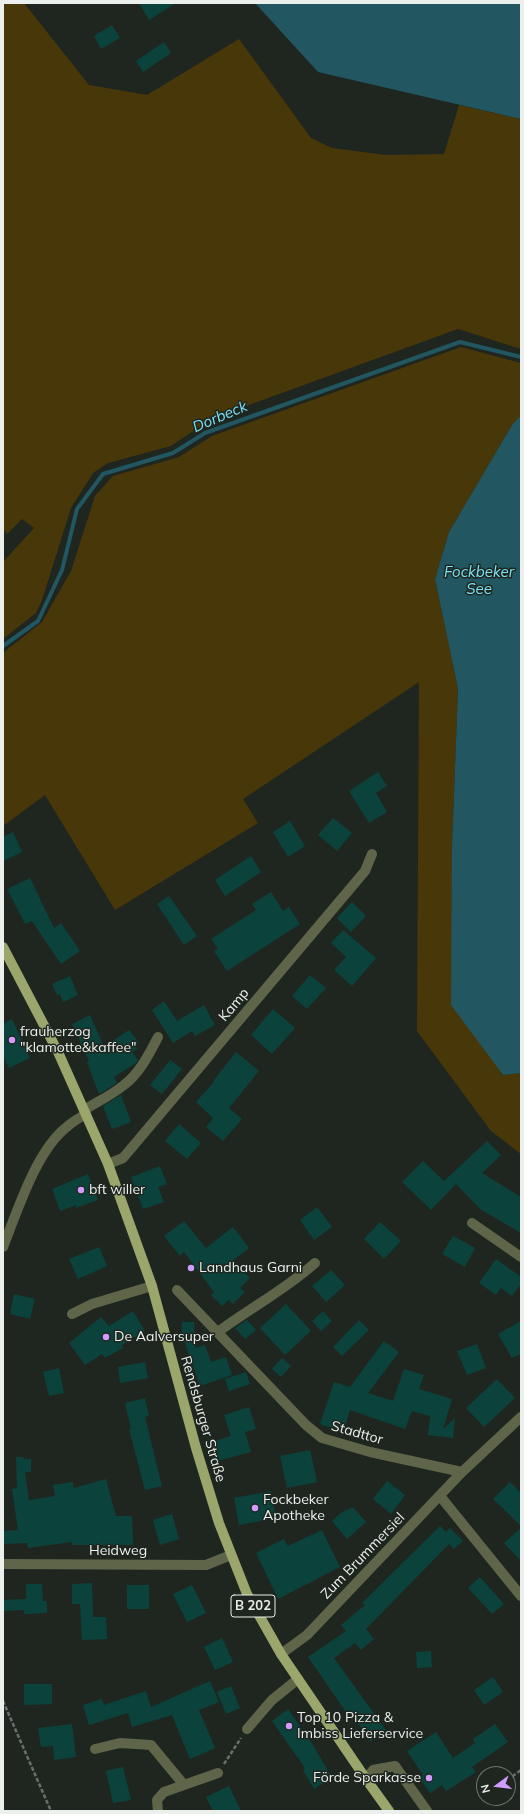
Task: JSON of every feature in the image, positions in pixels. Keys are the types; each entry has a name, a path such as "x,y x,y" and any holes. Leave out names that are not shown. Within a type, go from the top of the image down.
{"main road":[{"name":"Rendsburger Straße","path":"3,947 58,1052 108,1164 152,1286 196,1448 231,1555 247,1594 281,1654 389,1811"}],"street":[{"name":"Kamp","path":"108,1164 123,1158 365,871 372,854"},
{"path":"3,1247 29,1183 49,1145 67,1126 124,1085 143,1064 158,1037"},
{"path":"472,1223 521,1257"},
{"path":"218,1332 248,1310 294,1282 315,1263"},
{"path":"72,1314 92,1304 152,1286"},
{"name":"Stadttor","path":"177,1290 306,1425 322,1438 370,1452 462,1472"},
{"path":"462,1472 521,1417"},
{"name":"Zum Brummersiel","path":"281,1654 307,1635 462,1472"},
{"path":"440,1496 521,1596"},
{"name":"Heidweg","path":"3,1564 206,1565 231,1555"},
{"path":"247,1729 272,1700 298,1679"},
{"path":"95,1748 120,1743 151,1745 184,1786"},
{"path":"366,1779 373,1770 395,1766 427,1811"},
{"path":"158,1811 157,1800 164,1792 218,1773"}],"path":[{"path":"3,1701 51,1811"},
{"path":"218,1773 247,1729"}],"shaded area":[{"path":"3,3 24,3 89,85 147,95 239,39 311,138 332,148 386,155 444,154 459,105 521,119 521,349 458,329 213,418 171,446 108,463 93,473 71,508 42,600 36,613 3,639 3,562 34,528 22,519 7,534 3,529"},
{"path":"461,347 521,363 521,415 512,425 449,532 435,579 458,689 452,845 502,1075 521,1073 521,1154 491,1131 417,1031 419,682 243,799 258,823 115,910 45,795 3,826 3,653 42,622 71,571 95,496 113,476 179,457 212,436"}],"water":[{"path":"255,3 521,3 521,119 318,72"},
{"name":"Fockbeker See","path":"521,415 521,1073 503,1075 451,1005 452,845 458,689 435,579 449,532 512,425"}],"building":[{"path":"139,3 176,3 149,20"},
{"path":"112,25 120,38 101,49 94,36"},
{"path":"164,42 171,53 143,72 136,61"},
{"path":"378,772 387,786 376,793 387,812 369,823 349,791"},
{"path":"333,818 352,833 337,851 318,835"},
{"path":"290,821 305,846 288,857 273,832"},
{"path":"13,832 22,852 3,861 3,837"},
{"path":"251,856 261,872 225,896 215,880"},
{"path":"30,878 54,928 61,923 80,951 61,964 32,921 25,924 7,889"},
{"path":"271,892 283,911 289,907 300,924 227,971 214,951 218,949 211,939 256,910 252,904"},
{"path":"169,896 197,936 184,945 157,904"},
{"path":"352,902 366,916 351,932 337,918"},
{"path":"343,930 376,958 352,986 334,970 346,957 331,943"},
{"path":"310,975 326,988 307,1009 292,996"},
{"path":"70,976 78,995 63,1002 60,994 57,995 52,984"},
{"path":"164,1001 177,1021 204,1005 215,1025 195,1036 192,1031 173,1043 152,1010"},
{"path":"273,1009 295,1028 272,1054 251,1035"},
{"path":"90,1015 104,1047 129,1030 139,1043 135,1046 137,1049 132,1052 138,1060 136,1063 114,1077 117,1083 99,1094 87,1062 89,1061 72,1024"},
{"name":"frauherzog \"klamotte&kaffee\"","path":"12,1019 30,1058 9,1068 3,1056 3,1024"},
{"path":"236,1052 259,1071 229,1108 242,1119 223,1141 206,1127 213,1118 196,1102 214,1082 213,1081"},
{"path":"170,1060 182,1069 162,1094 150,1085"},
{"path":"121,1095 131,1122 112,1129 103,1106"},
{"path":"179,1124 201,1143 187,1159 165,1141"},
{"path":"487,1141 501,1155 482,1173 521,1197 521,1233 480,1209 456,1184 431,1210 402,1182 423,1161 444,1181"},
{"path":"160,1166 167,1184 158,1187 164,1202 143,1209 131,1177"},
{"path":"88,1174 98,1200 76,1208 76,1205 60,1211 52,1189"},
{"path":"317,1207 332,1227 314,1240 300,1220"},
{"path":"184,1221 206,1248 233,1227 249,1248 232,1261 250,1278 240,1288 245,1292 233,1304 229,1300 222,1306 211,1295 214,1292 184,1252 180,1256 164,1236"},
{"path":"380,1222 401,1241 384,1259 364,1239"},
{"path":"453,1236 475,1248 465,1267 442,1254"},
{"path":"99,1247 107,1266 78,1279 69,1259"},
{"path":"496,1259 521,1277 521,1284 512,1296 501,1288 496,1295 479,1283"},
{"path":"331,1270 345,1285 326,1302 312,1286"},
{"path":"14,1294 35,1299 30,1319 10,1314"},
{"path":"286,1304 311,1331 285,1355 260,1328"},
{"name":"De Aalversuper","path":"133,1311 145,1331 122,1345 123,1348 105,1358 102,1354 85,1365 69,1343 101,1317 109,1326"},
{"path":"323,1311 332,1321 321,1331 312,1321"},
{"path":"247,1320 256,1330 245,1339 235,1328"},
{"path":"359,1320 369,1330 342,1356 333,1347"},
{"path":"521,1321 521,1354 512,1358 498,1334"},
{"path":"182,1322 194,1322 195,1348 205,1345 211,1362 226,1357 232,1375 200,1386 184,1340 182,1340"},
{"path":"384,1341 399,1352 368,1393 393,1401 404,1369 424,1375 419,1389 452,1399 443,1429 455,1418 453,1438 428,1435 430,1416 412,1411 405,1429 350,1410 343,1432 320,1424 334,1382 350,1387"},
{"path":"477,1344 486,1368 467,1375 457,1351"},
{"path":"282,1358 291,1366 281,1377 272,1369"},
{"path":"145,1362 148,1378 120,1383 118,1367"},
{"path":"59,1368 64,1393 49,1396 43,1372"},
{"path":"246,1372 250,1384 229,1391 225,1379"},
{"path":"497,1379 515,1398 484,1427 466,1408"},
{"path":"145,1398 149,1416 145,1417 162,1486 145,1490 129,1429 131,1429 125,1403"},
{"path":"249,1407 256,1429 245,1432 251,1452 213,1462 207,1443 231,1436 224,1415"},
{"path":"310,1450 317,1482 287,1488 280,1456"},
{"path":"16,1457 31,1459 31,1472 25,1472 29,1500 55,1496 53,1485 73,1482 74,1488 106,1479 116,1516 132,1516 133,1545 72,1545 72,1542 28,1548 27,1543 3,1544 3,1531 18,1530 12,1489 17,1488"},
{"path":"387,1481 405,1495 391,1514 373,1499"},
{"path":"510,1482 521,1493 521,1526 493,1499"},
{"name":"Fockbeker Apotheke","path":"271,1491 276,1518 239,1525 234,1498"},
{"path":"353,1507 366,1522 347,1539 332,1521 342,1512"},
{"path":"172,1514 179,1539 160,1545 153,1520"},
{"path":"440,1526 446,1532 450,1528 463,1541 454,1549 449,1544 366,1629 374,1639 361,1650 355,1643 334,1658 386,1730 370,1741 349,1710 346,1712 308,1657 346,1631 341,1625 365,1605 362,1603"},
{"path":"521,1528 521,1561 504,1543"},
{"path":"322,1530 340,1567 278,1599 256,1553 284,1539 288,1546"},
{"path":"480,1577 504,1604 492,1614 468,1588"},
{"path":"92,1583 93,1617 106,1617 107,1639 82,1640 80,1604 72,1604 72,1584"},
{"path":"26,1584 42,1584 43,1601 47,1601 47,1613 24,1614 24,1610 3,1611 3,1600 26,1599"},
{"path":"127,1585 149,1585 149,1609 127,1609"},
{"path":"192,1585 206,1613 187,1622 173,1594"},
{"path":"222,1638 233,1662 215,1670 204,1647"},
{"path":"431,1651 432,1667 417,1668 416,1652"},
{"path":"493,1677 503,1692 484,1705 474,1690"},
{"path":"210,1681 219,1702 199,1710 215,1748 190,1759 172,1715 132,1727 128,1713 89,1725 83,1705 102,1699 104,1705 146,1691 151,1707"},
{"path":"24,1684 52,1684 52,1704 24,1705"},
{"path":"231,1686 240,1708 226,1714 217,1692"},
{"path":"288,1709 313,1745 330,1774 330,1779 314,1789 303,1770 305,1768 272,1721"},
{"path":"72,1724 76,1757 54,1760 53,1746 41,1747 38,1728"},
{"path":"495,1724 508,1742 472,1767 476,1772 446,1791 442,1785 430,1793 419,1777 423,1775 407,1751 436,1732 453,1758 475,1743 473,1739"},
{"path":"123,1767 131,1800 113,1803 106,1771"},
{"path":"229,1786 241,1811 213,1811 206,1797"}],"waterway":[{"name":"Dorbeck","path":"3,646 38,621 62,570 77,509 103,474 173,453 205,433 460,342 521,357"}],"place":[{"name":"frauherzog \"klamotte&kaffee\"","path":"12,1040"},
{"name":"bft willer","path":"81,1190"},
{"name":"Landhaus Garni","path":"191,1268"},
{"name":"De Aalversuper","path":"106,1337"},
{"name":"Fockbeker Apotheke","path":"255,1508"},
{"name":"Top 10 Pizza & Imbiss Lieferservice","path":"289,1726"},
{"name":"Förde Sparkasse","path":"429,1778"}]}
